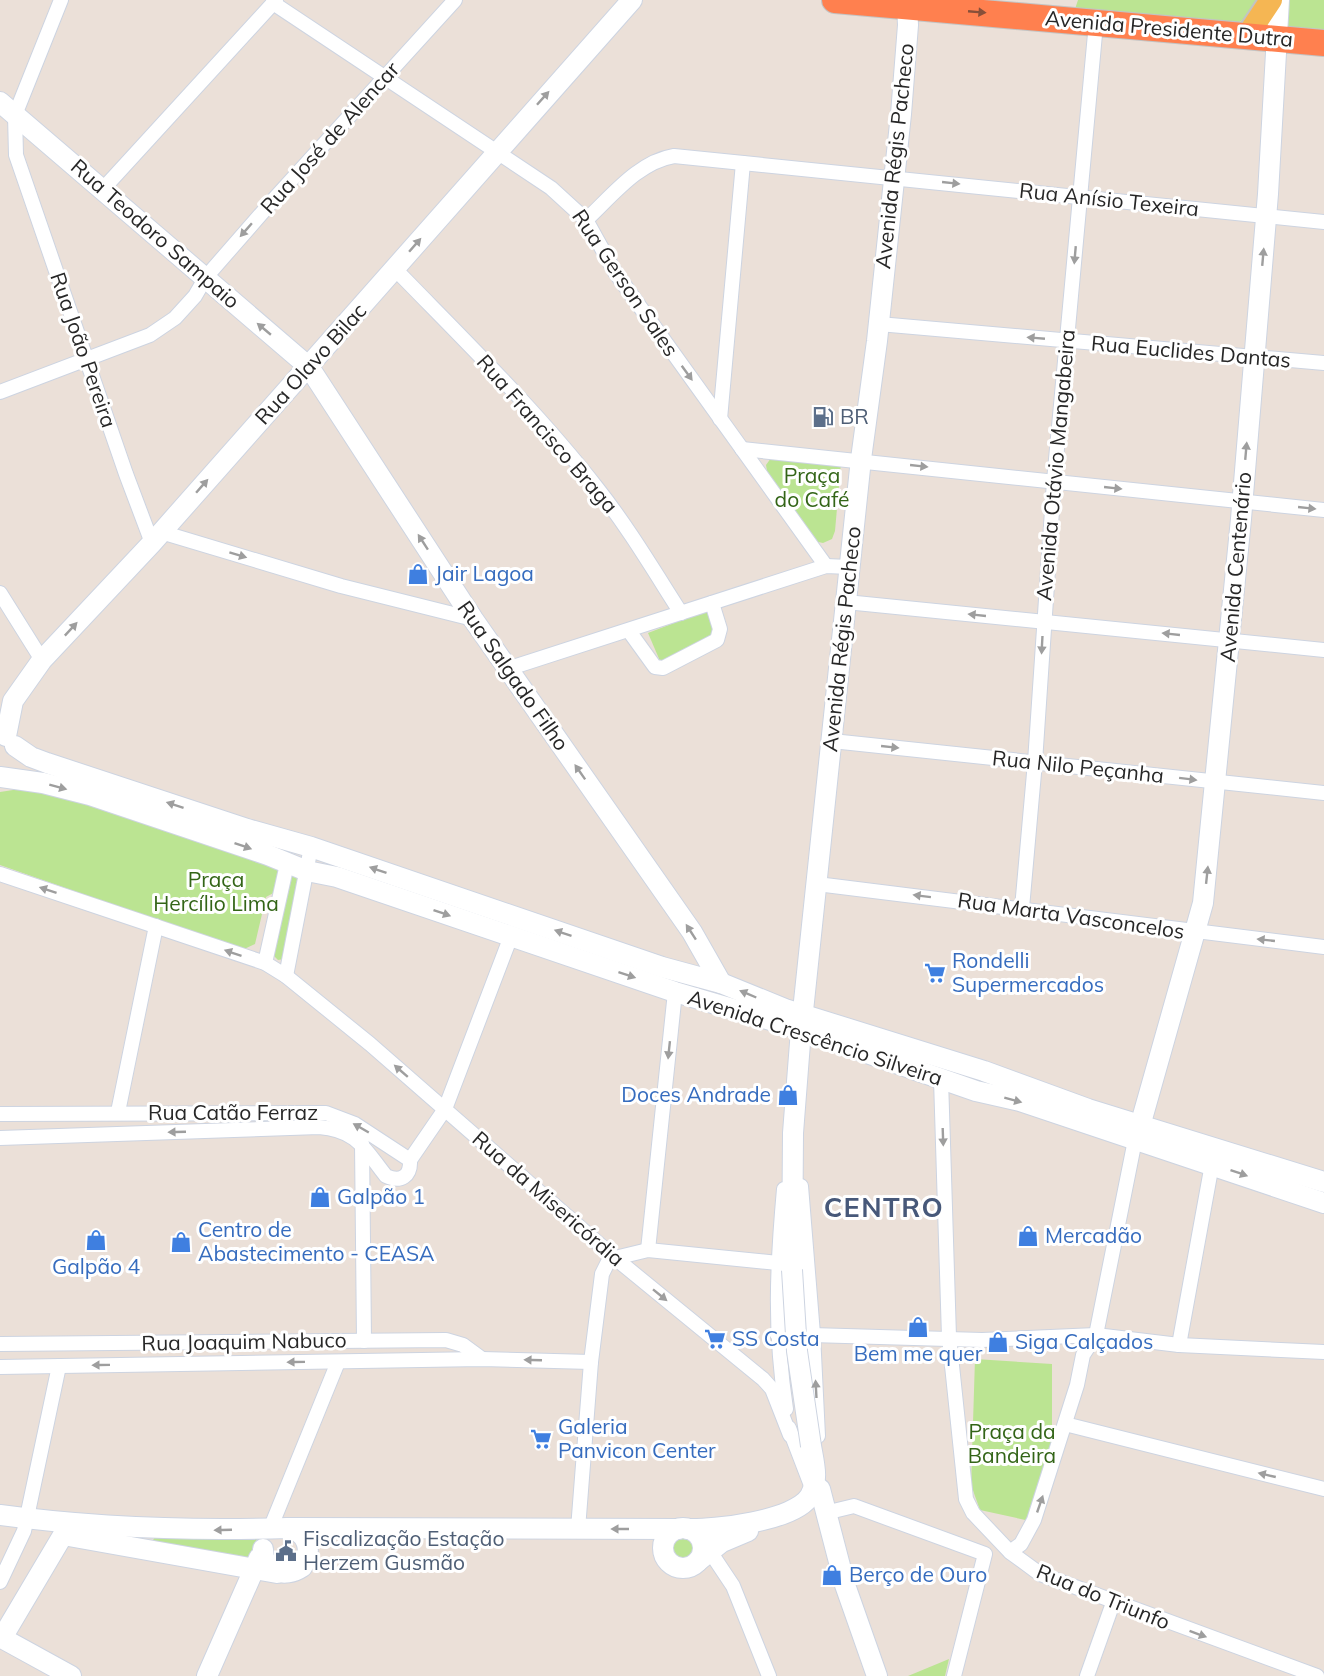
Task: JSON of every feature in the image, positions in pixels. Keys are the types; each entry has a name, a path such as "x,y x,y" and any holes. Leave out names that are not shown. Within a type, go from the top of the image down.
{"highway":[{"name":"Avenida Presidente Dutra","path":"835,0 907,10 1038,18 1324,43"},
{"path":"1038,18 1056,14 1066,0"}],"main road":[{"path":"1247,36 1271,0"}],"street":[{"path":"8,108 61,0"},
{"name":"Rua José de Alencar","path":"0,392 161,329 187,306 206,278 455,0"},
{"name":"Rua Olavo Bilac","path":"0,776 13,766 16,760 7,739 13,701 42,660 157,537 309,367 497,150 632,0"},
{"name":"Avenida Centenário","path":"1138,1133 1203,903 1217,782 1242,501 1266,215 1280,0"},
{"path":"103,189 275,1"},
{"name":"Rua Gerson Sales","path":"275,1 384,78 497,150 551,188 586,220 615,273 826,566"},
{"name":"Avenida Régis Pacheco","path":"790,1435 777,1334 785,1267 802,1022 849,567 879,324 907,10"},
{"name":"Avenida Otávio Mangabeira","path":"1022,908 1035,762 1054,482 1096,23"},
{"name":"Rua Teodoro Sampaio","path":"8,108 309,367"},
{"name":"Rua João Pereira","path":"8,108 16,155 86,358 157,537"},
{"path":"16,155 31,141 42,136"},
{"name":"Rua Anísio Texeira","path":"586,220 638,172 655,161 674,156 1324,222"},
{"path":"720,419 743,163"},
{"name":"Rua Francisco Braga","path":"395,269 496,372 597,488 637,542 681,614"},
{"name":"Rua Euclides Dantas","path":"879,324 1254,359 1324,363"},
{"name":"Rua Salgado Filho","path":"309,367 473,620 692,932 721,982"},
{"path":"742,449 861,459 1324,510"},
{"path":"157,537 473,620"},
{"path":"507,669 826,566 849,567"},
{"path":"0,593 42,660"},
{"path":"846,602 1324,650"},
{"path":"629,631 655,667 663,668 717,640 720,628 712,603"},
{"path":"0,874 265,963 286,976 311,847 247,829 47,763 31,757 7,739"},
{"name":"Rua Nilo Peçanha","path":"832,741 1324,793"},
{"path":"0,776 43,783 90,795 268,855 307,871"},
{"name":"Avenida Crescêncio Silveira","path":"311,847 680,972 721,982 802,1022 976,1091 1324,1182"},
{"path":"265,963 287,864"},
{"name":"Avenida Crescêncio Silveira","path":"307,871 337,877 675,992 802,1022 984,1071 1212,1164 1324,1203"},
{"name":"Rua Marta Vasconcelos","path":"817,884 1324,947"},
{"path":"118,1112 156,926"},
{"path":"410,1160 445,1110 511,936"},
{"path":"648,1250 675,992 673,986 680,972"},
{"name":"Rua da Misericórdia","path":"286,976 615,1258 768,1384 790,1435"},
{"path":"941,1079 939,1068 945,1059"},
{"path":"976,1091 984,1082 984,1071"},
{"name":"Rua do Triunfo","path":"941,1079 949,1337 966,1499 973,1513 1010,1552 1040,1574 1113,1603 1317,1676"},
{"name":"Avenida Régis Pacheco","path":"795,1110 813,1334 812,1494"},
{"name":"Rua Catão Ferraz","path":"0,1114 326,1113 355,1124 410,1160 410,1167 406,1176 399,1180 392,1179 386,1176 362,1143 332,1128 319,1127 0,1138"},
{"path":"1010,1552 1021,1544 1034,1520 1065,1424 1083,1355 1096,1335 1138,1133"},
{"path":"362,1143 364,1341"},
{"path":"1179,1345 1212,1164"},
{"path":"578,1529 591,1362 602,1274 608,1262 615,1258 648,1250 785,1267 815,1468 812,1494 825,1513 845,1585 877,1676"},
{"path":"777,1334 949,1337 982,1340 1096,1335 1179,1345 1324,1352"},
{"name":"Rua Joaquim Nabuco","path":"0,1344 454,1341 482,1359"},
{"name":"Rua Joaquim Nabuco","path":"0,1367 482,1359 591,1362"},
{"path":"207,1676 267,1537 283,1528 338,1362"},
{"path":"0,1582 15,1553 27,1519 59,1366"},
{"path":"1065,1424 1324,1489"},
{"path":"769,1676 733,1586 706,1561 698,1535 683,1529 668,1534 664,1542 666,1560 681,1568 706,1561 722,1542 739,1534 805,1516 814,1509 812,1494 790,1435"},
{"path":"59,1530 714,1529 772,1516 812,1494"},
{"path":"825,1513 854,1506 986,1554 954,1676"},
{"path":"0,1515 27,1519 72,1535 277,1573 296,1572 306,1561 308,1546 305,1539 283,1528"},
{"path":"59,1530 1,1637 71,1676"},
{"path":"263,1549 267,1565 277,1573"},
{"path":"1087,1676 1113,1603"}],"green space":[{"path":"1078,0 1265,0 1246,18 1231,27 1074,12"},
{"path":"1284,0 1324,0 1324,29 1281,28"},
{"name":"Praça do Café","path":"771,458 841,463 835,531 832,539 823,543 814,541 767,471 766,465"},
{"path":"709,611 717,630 714,634 664,662 660,661 648,633"},
{"name":"Praça Hercílio Lima","path":"43,788 278,868 281,876 279,890 266,897 255,944 242,950 0,865 0,792"},
{"name":"Praça Hercílio Lima","path":"292,876 298,877 284,959 278,960 274,956"},
{"name":"Praça da Bandeira","path":"975,1359 1052,1364 1052,1450 1030,1521 980,1510 971,1485"},
{"path":"258,1535 250,1566 150,1544 156,1536"},
{"path":"668,1535 697,1535 701,1549 693,1565 672,1566 663,1551"},
{"path":"949,1659 945,1676 908,1676"}],"place":[{"name":"BR","path":"823,417"},
{"name":"Jair Lagoa","path":"418,574"},
{"name":"Rondelli Supermercados","path":"935,973"},
{"name":"Doces Andrade","path":"788,1095"},
{"name":"Galpão 1","path":"320,1197"},
{"name":"Mercadão","path":"1028,1236"},
{"name":"Galpão 4","path":"96,1240"},
{"name":"Centro de Abastecimento - CEASA","path":"181,1242"},
{"name":"Bem me quer","path":"918,1327"},
{"name":"SS Costa","path":"715,1339"},
{"name":"Siga Calçados","path":"998,1342"},
{"name":"Galeria Panvicon Center","path":"541,1439"},
{"name":"Fiscalização Estação Herzem Gusmão","path":"286,1551"},
{"name":"Berço de Ouro","path":"832,1575"}],"district":[{"name":"CENTRO","path":"884,1208"}]}
